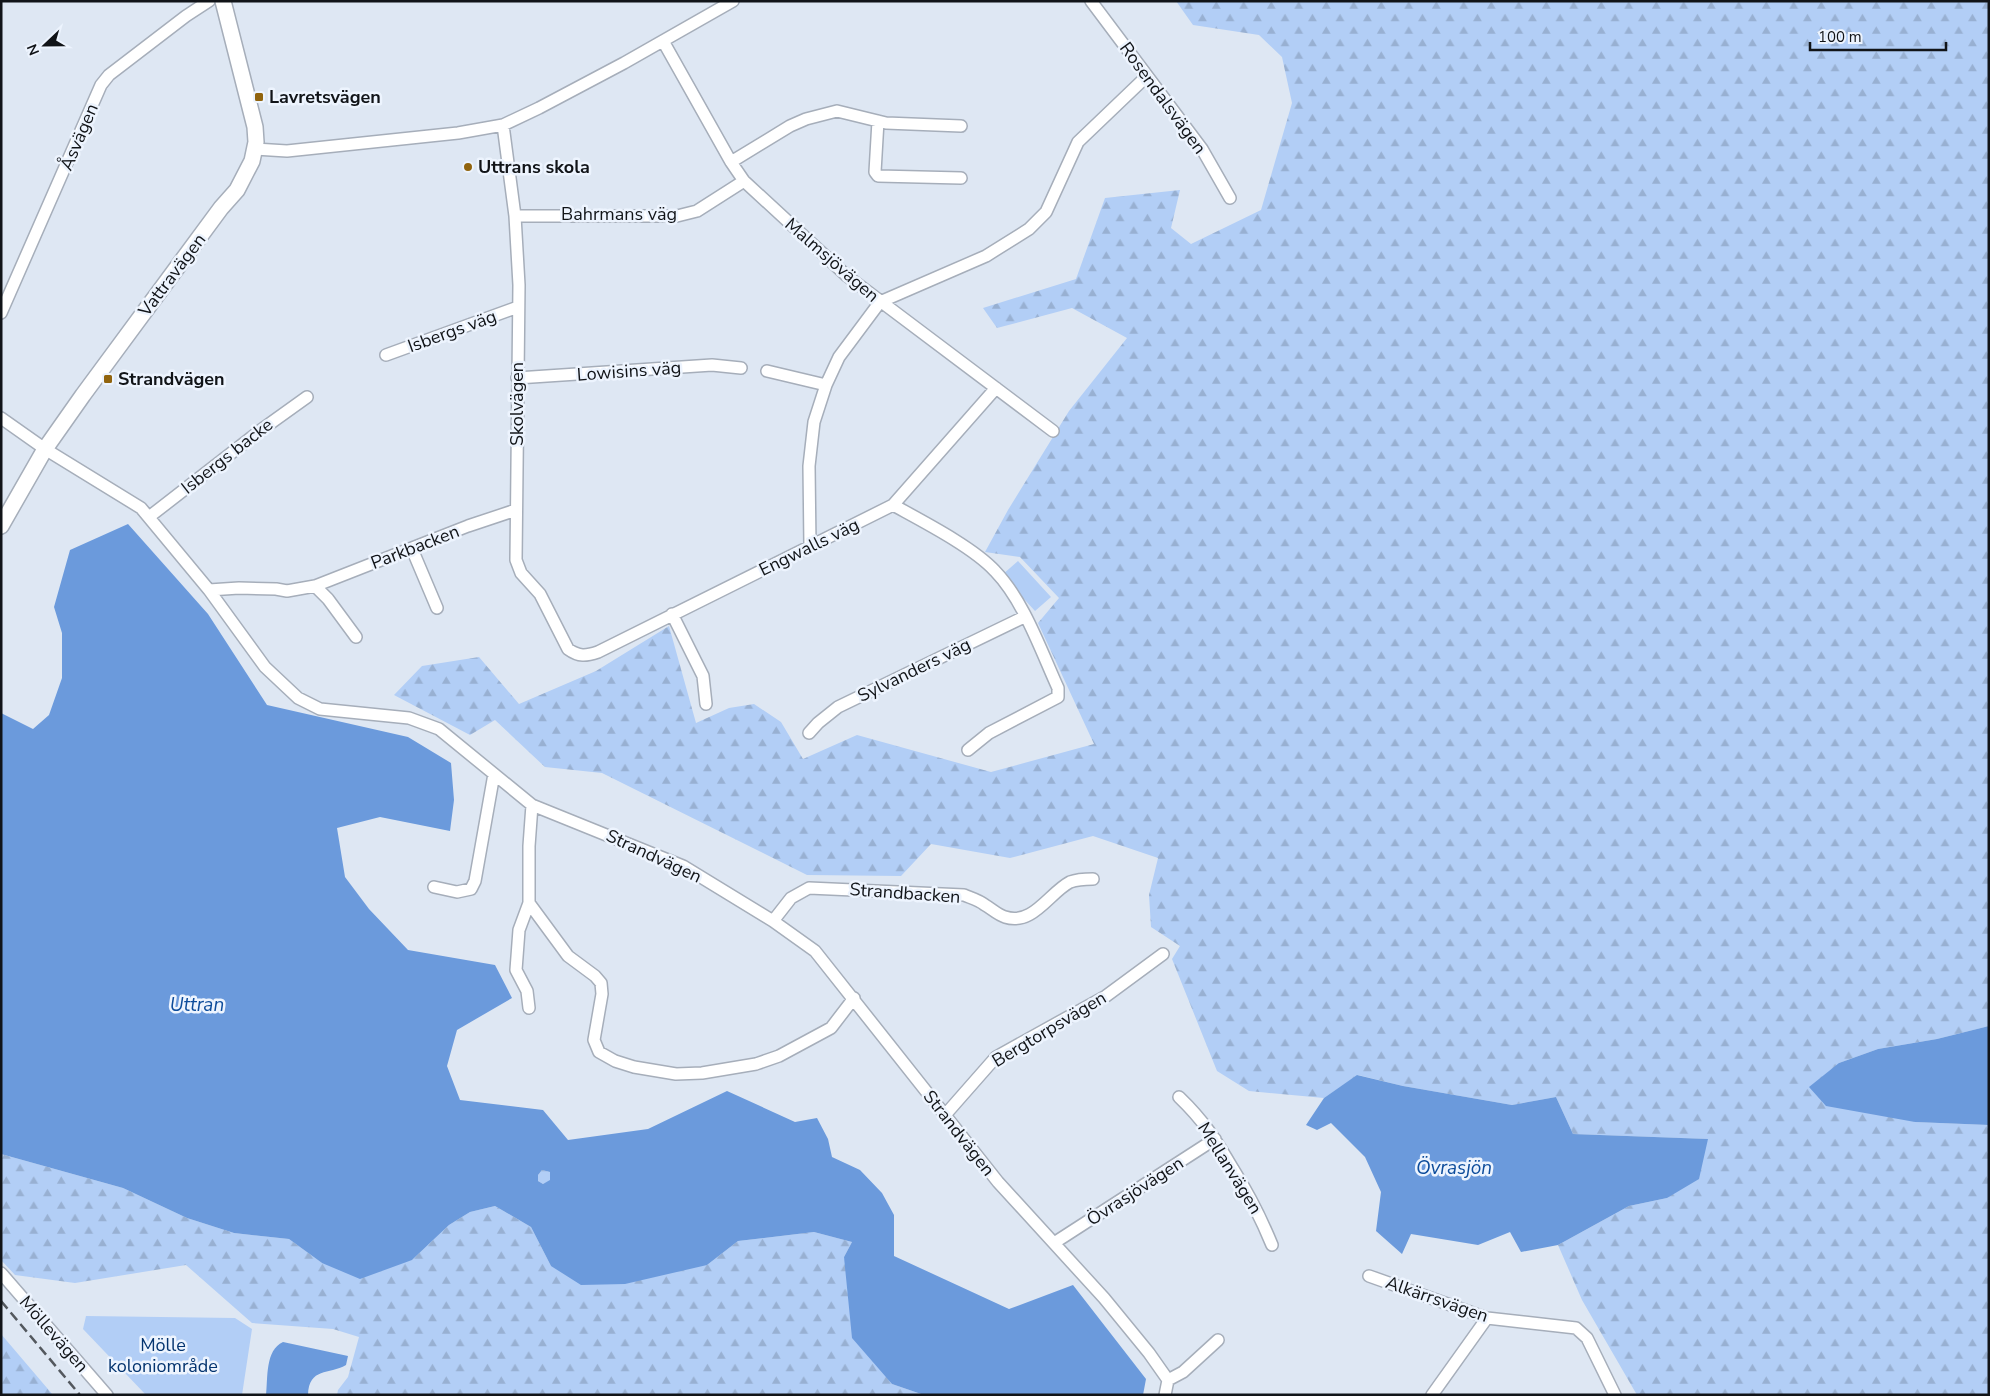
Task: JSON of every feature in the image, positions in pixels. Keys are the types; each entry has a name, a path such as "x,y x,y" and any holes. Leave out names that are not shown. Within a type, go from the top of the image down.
{"street":[{"name":"Åsvägen","path":"1,314 101,85 109,74 209,1"},
{"name":"Vattravägen","path":"1,526 45,449 137,320 238,190 250,166 255,149 255,127 223,1"},
{"path":"255,149 287,151 458,133 504,125 663,41 733,1"},
{"name":"Rosendalsvägen","path":"1091,1 1202,149 1230,198"},
{"name":"Malmsjövägen","path":"663,41 731,162 744,181 840,270 1052,431"},
{"path":"810,546 809,466 813,428 826,385 839,357 880,302 986,256 1029,229 1046,212 1078,142 1147,76"},
{"path":"731,162 790,126 806,119 837,111 878,121 961,126"},
{"path":"878,121 875,172 878,176 961,178"},
{"name":"Skolvägen","path":"504,125 515,216 519,286 518,465 515,552 521,573 540,594 568,649 584,656"},
{"name":"Bahrmans väg","path":"515,216 677,216 697,211 744,181"},
{"name":"Isbergs väg","path":"386,355 518,307"},
{"name":"Lowisins väg","path":"517,378 712,365 740,368"},
{"path":"767,371 826,385"},
{"name":"Engwalls väg","path":"584,656 621,641 893,505 996,388"},
{"name":"Isbergs backe","path":"149,517 261,430 308,397"},
{"path":"1,418 45,449"},
{"name":"Strandvägen","path":"45,449 141,508 209,590 265,667 298,698 320,709 409,718 439,729 532,805 684,866 773,921 815,951 998,1182 1104,1298 1150,1353 1168,1380"},
{"path":"893,505 973,553 995,570 1010,589 1058,688 1058,697 989,733 968,750"},
{"name":"Parkbacken","path":"209,590 239,588 276,589 287,592 315,586 468,526 516,510"},
{"path":"412,549 437,608"},
{"path":"315,586 328,598 356,638"},
{"path":"672,614 703,676 706,704"},
{"name":"Sylvanders väg","path":"809,733 838,707 1024,616"},
{"path":"434,887 457,892 471,889 475,881 494,774"},
{"path":"529,1008 527,991 516,970 519,930 529,903 532,805"},
{"name":"Strandbacken","path":"773,921 791,898 808,888 964,895 984,904 1004,917 1015,919 1040,908 1070,882 1080,879 1093,880"},
{"path":"529,903 568,956 595,976 601,983 602,994 594,1040 599,1052 615,1061 634,1067 676,1074 756,1064 779,1056 831,1028 854,998"},
{"name":"Bergtorpsvägen","path":"945,1115 996,1058 1106,996 1163,954"},
{"name":"Mellanvägen","path":"1179,1098 1203,1122 1215,1139 1246,1188 1272,1244"},
{"name":"Övrasjövägen","path":"1054,1243 1215,1139"},
{"name":"Möllevägen","path":"1,1273 107,1395"},
{"name":"Alkärrsvägen","path":"1369,1276 1488,1318 1571,1326 1581,1331 1593,1350 1615,1395"},
{"path":"1432,1395 1488,1318"},
{"path":"1165,1395 1168,1380 1183,1372 1218,1340"}],"green space":[{"path":"1176,1 1989,1 1989,1026 1937,1039 1878,1049 1839,1063 1915,1122 1989,1125 1989,1395 1637,1395 1582,1300 1558,1245 1629,1206 1667,1198 1707,1139 1573,1134 1556,1097 1512,1105 1403,1086 1358,1075 1324,1098 1249,1091 1217,1071 1172,959 1180,946 1151,927 1149,895 1158,858 1093,836 1010,858 931,844 901,876 807,875 602,773 545,767 495,720 470,735 394,695 422,666 479,657 519,704 596,671 669,626 696,723 729,708 754,704 781,722 803,759 857,735 991,772 1094,744 1038,623 1059,598 1020,557 985,552 1008,510 1069,411 1127,338 1072,308 997,328 983,308 1076,279 1105,198 1180,190 1171,228 1191,244 1261,210 1292,103 1282,57 1259,35 1193,25"},
{"path":"1018,561 1051,597 1035,611 1002,575"},
{"path":"1,1154 123,1188 187,1218 234,1233 289,1239 322,1263 412,1260 449,1225 470,1212 495,1206 531,1227 551,1266 707,1265 738,1241 814,1232 852,1242 844,1257 892,1384 924,1395 337,1395 338,1390 348,1377 359,1337 333,1329 252,1323 186,1265 75,1283 15,1275 1,1260"},
{"path":"542,1170 550,1172 550,1181 543,1184 538,1181 538,1175"},
{"name":"Mölle koloniområde","path":"86,1316 235,1318 252,1329 242,1395 146,1395 83,1329"},
{"path":"1,1334 53,1395 1,1395"}],"water":[{"name":"Uttran","path":"128,524 208,614 267,705 408,737 451,763 454,800 450,831 380,817 337,828 345,877 369,909 408,950 495,965 512,998 457,1030 447,1066 460,1100 543,1110 568,1140 648,1129 727,1091 795,1122 817,1118 828,1139 832,1157 860,1170 882,1193 894,1215 894,1256 1009,1309 1073,1285 1146,1379 1143,1395 924,1395 892,1384 852,1338 844,1257 852,1242 814,1232 738,1241 707,1265 625,1284 581,1285 551,1266 531,1227 495,1206 470,1212 449,1225 412,1260 360,1279 322,1263 289,1239 234,1233 187,1218 123,1188 1,1154 1,713 33,729 49,715 62,678 62,633 54,607 70,550","holes":["542,1170 550,1172 550,1180 543,1184 538,1181 538,1175"]},
{"path":"1989,1026 1989,1125 1915,1122 1826,1106 1809,1087 1839,1063 1878,1049 1937,1039"},
{"name":"Övrasjön","path":"1357,1075 1403,1086 1512,1105 1556,1097 1573,1134 1708,1139 1699,1179 1667,1198 1629,1206 1558,1245 1521,1252 1510,1232 1478,1245 1411,1234 1402,1254 1376,1231 1381,1192 1365,1157 1331,1123 1317,1130 1306,1125 1324,1098"},
{"path":"283,1342 348,1356 346,1365 316,1376 309,1386 308,1395 266,1395 270,1358 277,1346"}],"railway":[{"path":"1,1301 80,1395"}],"place":[{"name":"Lavretsvägen","path":"259,97"},
{"name":"Uttrans skola","path":"468,167"},
{"name":"Strandvägen","path":"108,379"}]}
